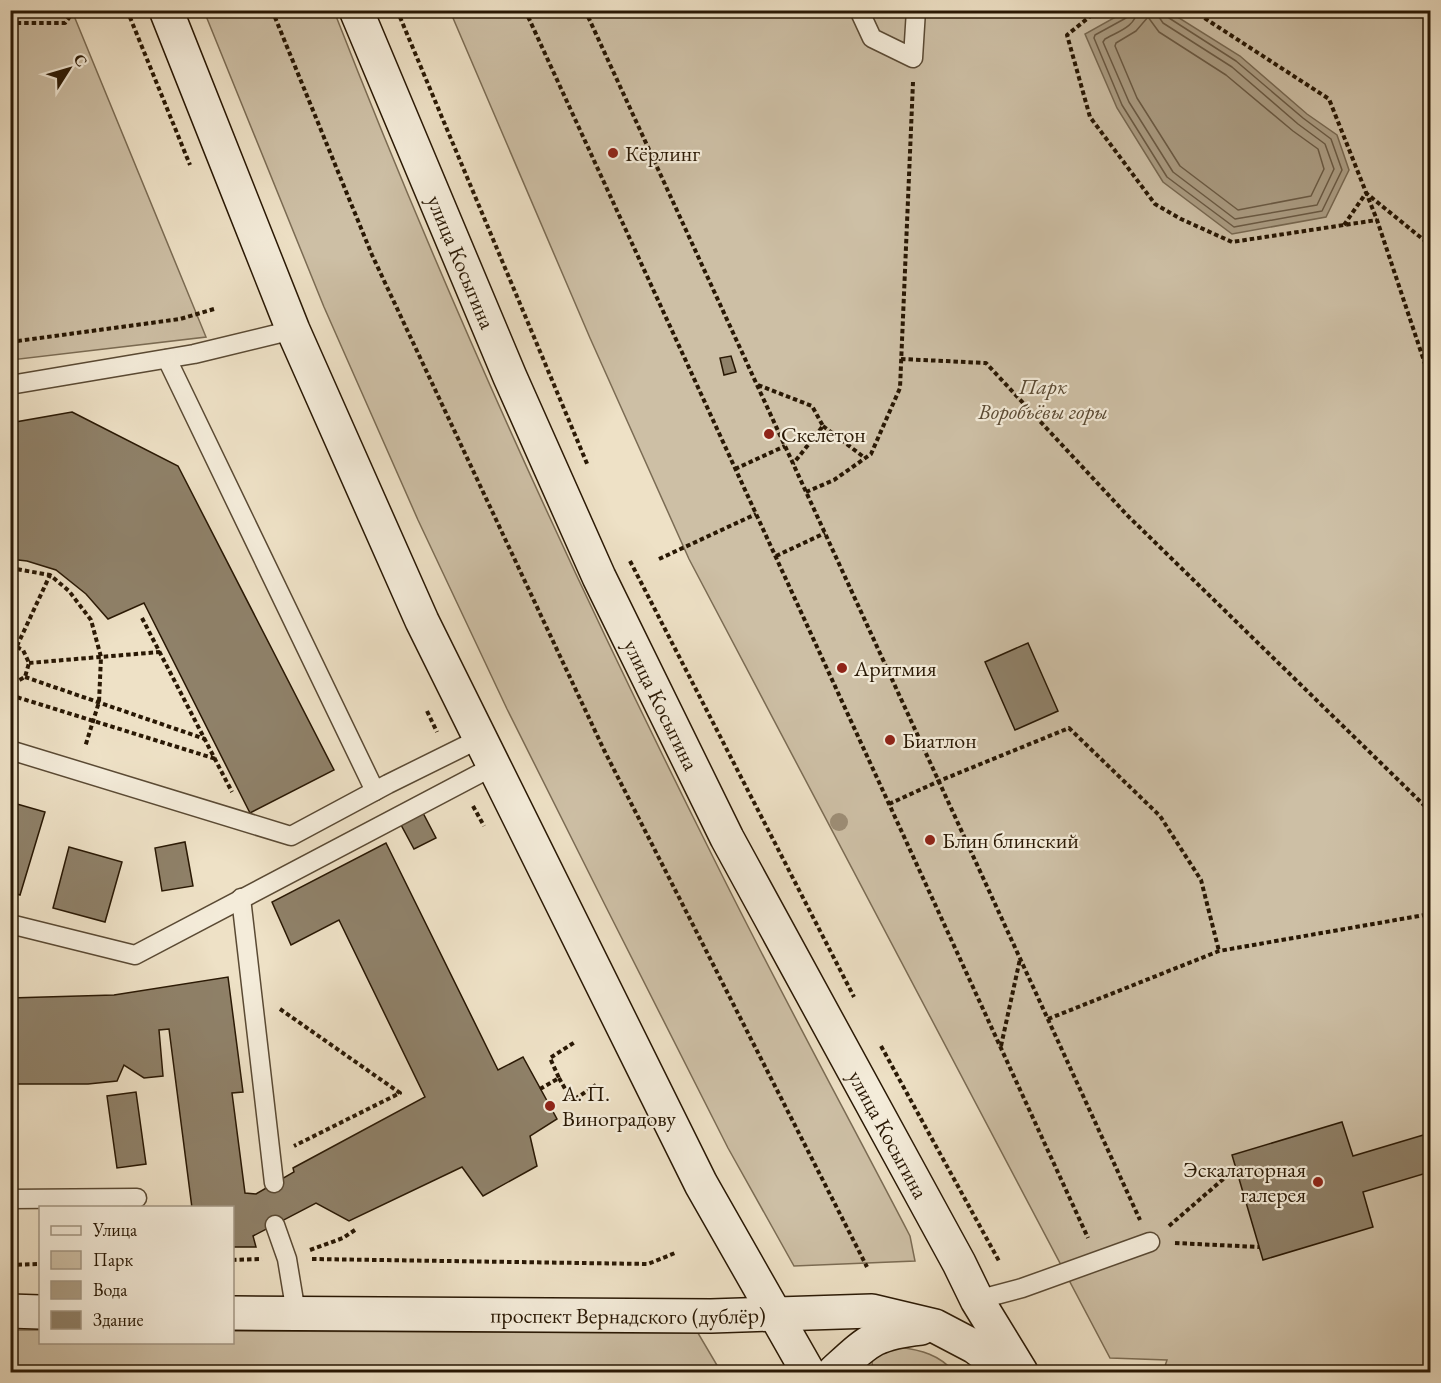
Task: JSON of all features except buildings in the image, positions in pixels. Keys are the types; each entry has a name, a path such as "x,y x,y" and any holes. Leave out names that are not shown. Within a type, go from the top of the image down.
{"main road":[{"path":"166,10 293,330 422,621 701,1184 808,1372"},
{"name":"улица Косыгина","path":"356,10 510,376 599,577 727,838 977,1300 1021,1372"},
{"path":"10,1311 39,1312"},
{"name":"проспект Вернадского (дублёр)","path":"234,1313 711,1316 780,1326 872,1311 939,1328 975,1347 1008,1372"},
{"path":"834,1372 862,1347 880,1335 939,1328"}],"lane":[{"path":"859,10 872,38 914,58 916,10"},
{"path":"10,385 167,359 293,330"},
{"path":"167,359 375,791"},
{"path":"10,750 291,836 375,791 487,752"},
{"path":"10,924 135,955 241,898 487,752"},
{"path":"241,898 274,1183"},
{"path":"10,1199 137,1198"},
{"path":"275,1225 287,1259 296,1313"},
{"path":"977,1300 1022,1288 1150,1242"}],"path":[{"path":"10,26 15,23 65,23 75,10"},
{"path":"273,10 372,255 604,750 867,1267"},
{"path":"397,10 590,470"},
{"path":"525,10 1098,1260"},
{"path":"585,10 1150,1242"},
{"path":"1098,10 1067,35 1090,117 1155,204 1181,219 1232,242 1377,220"},
{"path":"1192,10 1329,99 1377,220 1425,364 1431,371"},
{"path":"806,492 834,480 872,454 900,388 914,58"},
{"path":"1343,225 1366,193"},
{"path":"1366,193 1431,245"},
{"path":"10,342 180,319 214,309"},
{"path":"901,359 986,363 1128,516 1431,812"},
{"path":"757,385 812,406 823,426 865,458"},
{"path":"793,464 823,426"},
{"path":"735,469 784,446"},
{"path":"659,559 756,514"},
{"path":"776,556 825,533"},
{"path":"628,556 856,1000"},
{"path":"10,568 50,575 69,591 91,620 101,657 99,702 77,770"},
{"path":"17,646 50,575"},
{"path":"142,618 247,822"},
{"path":"10,644 23,650 28,663 25,677"},
{"path":"28,663 160,652"},
{"path":"10,685 25,677 205,739"},
{"path":"10,695 216,759"},
{"path":"889,804 1069,728 1160,816 1201,879 1219,951"},
{"path":"1048,1020 1219,951 1431,914"},
{"path":"1001,1047 1020,958"},
{"path":"252,990 400,1093 272,1157"},
{"path":"575,1042 550,1058 559,1078 572,1101 596,1085"},
{"path":"879,1042 999,1261"},
{"path":"540,1089 559,1078"},
{"path":"1150,1242 1236,1168"},
{"path":"287,1259 343,1238 355,1230"},
{"path":"1150,1242 1259,1247"},
{"path":"234,1260 648,1264 675,1253"},
{"path":"10,1265 39,1264"}],"green space":[{"path":"10,11 72,11 206,337 11,360"},
{"path":"204,11 334,11 420,224 559,539 733,898 910,1236 915,1261 794,1266 728,1148 605,905 507,709 418,520 324,307"},
{"name":"Парк Воробьёвы горы","path":"450,11 1430,11 1430,1372 1163,1372 1167,1360 1110,1358 689,559 590,338"},
{"path":"10,1330 39,1330 39,1344 234,1344 234,1331 698,1333 721,1372 11,1372"},
{"path":"899,1347 930,1354 943,1361 954,1372 874,1372 872,1363 874,1356"}],"water":[{"path":"1128,10 1168,11 1240,56 1307,114 1337,135 1349,170 1326,217 1232,234 1163,182 1117,108 1085,34"}],"place":[{"name":"Кёрлинг","path":"613,153"},
{"name":"Скелетон","path":"769,434"},
{"name":"Аритмия","path":"842,668"},
{"name":"Биатлон","path":"890,740"},
{"name":"Блин блинский","path":"930,840"},
{"name":"А. П. Виноградову","path":"550,1106"},
{"name":"Эскалаторная галерея","path":"1318,1182"}]}
